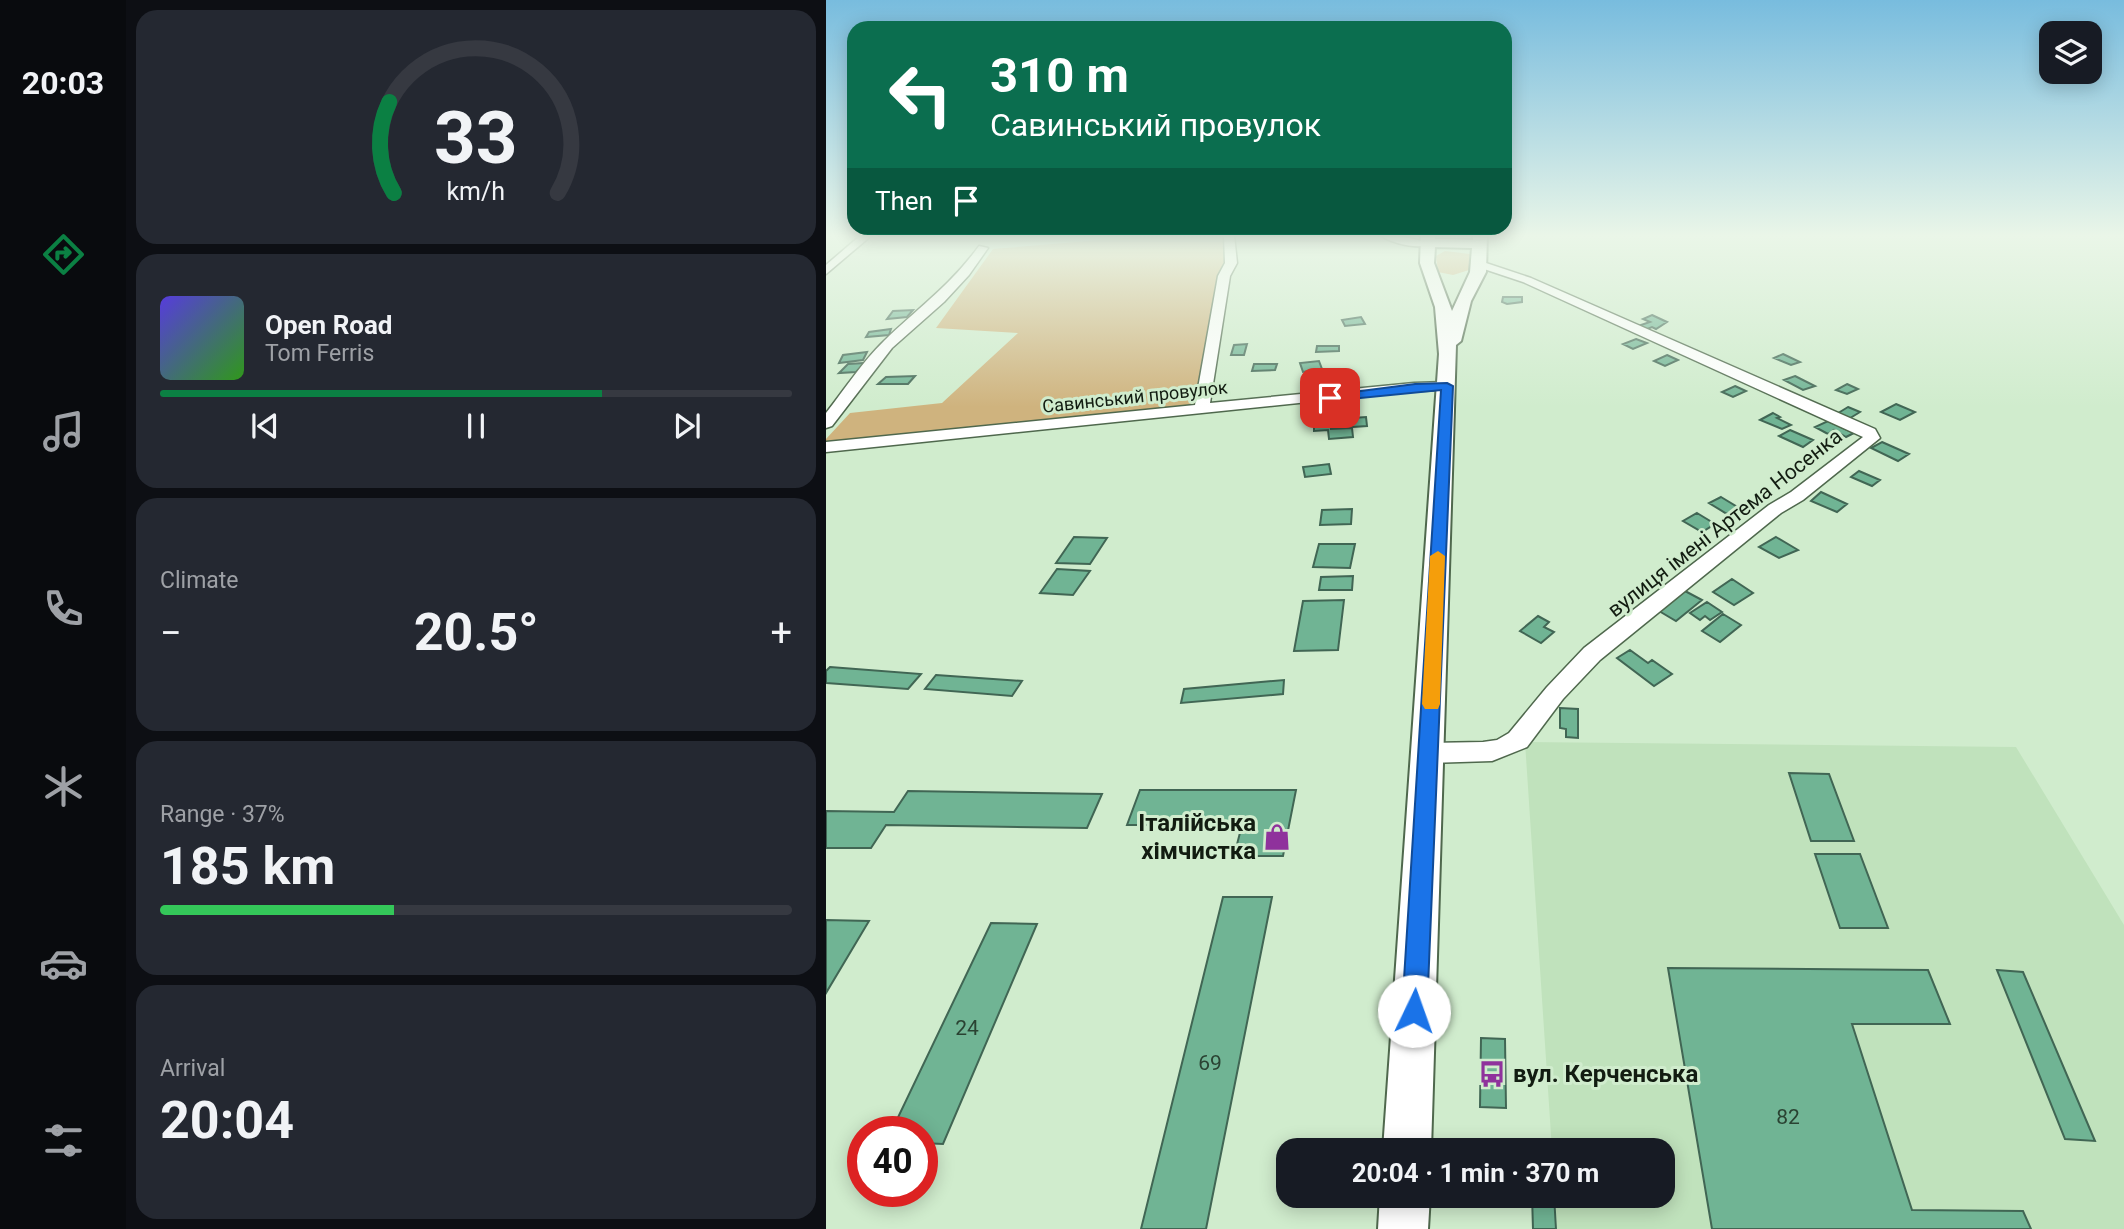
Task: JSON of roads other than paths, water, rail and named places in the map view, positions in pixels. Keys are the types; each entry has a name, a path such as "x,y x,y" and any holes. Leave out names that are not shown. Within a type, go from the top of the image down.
{"street":[{"path":"826,423 887,345 946,292"},
{"path":"1202,408 1221,292"},
{"path":"1408,1138 1447,386 1448,354 1443,307 1437,292"},
{"path":"1448,354 1467,292"},
{"name":"вулиця імені Артема Носенка","path":"1429,752 1497,750 1513,744 1530,730 1555,693 1575,676 1592,654 1775,509 1797,496 1872,438 1869,432 1555,292"},
{"name":"Савинський провулок","path":"826,447 1447,386"},
{"path":"1403,1229 1404,1208"}],"place":[{"name":"Італійська хімчистка","path":"1277,837"},
{"name":"вул. Керченська","path":"1492,1074"}]}
